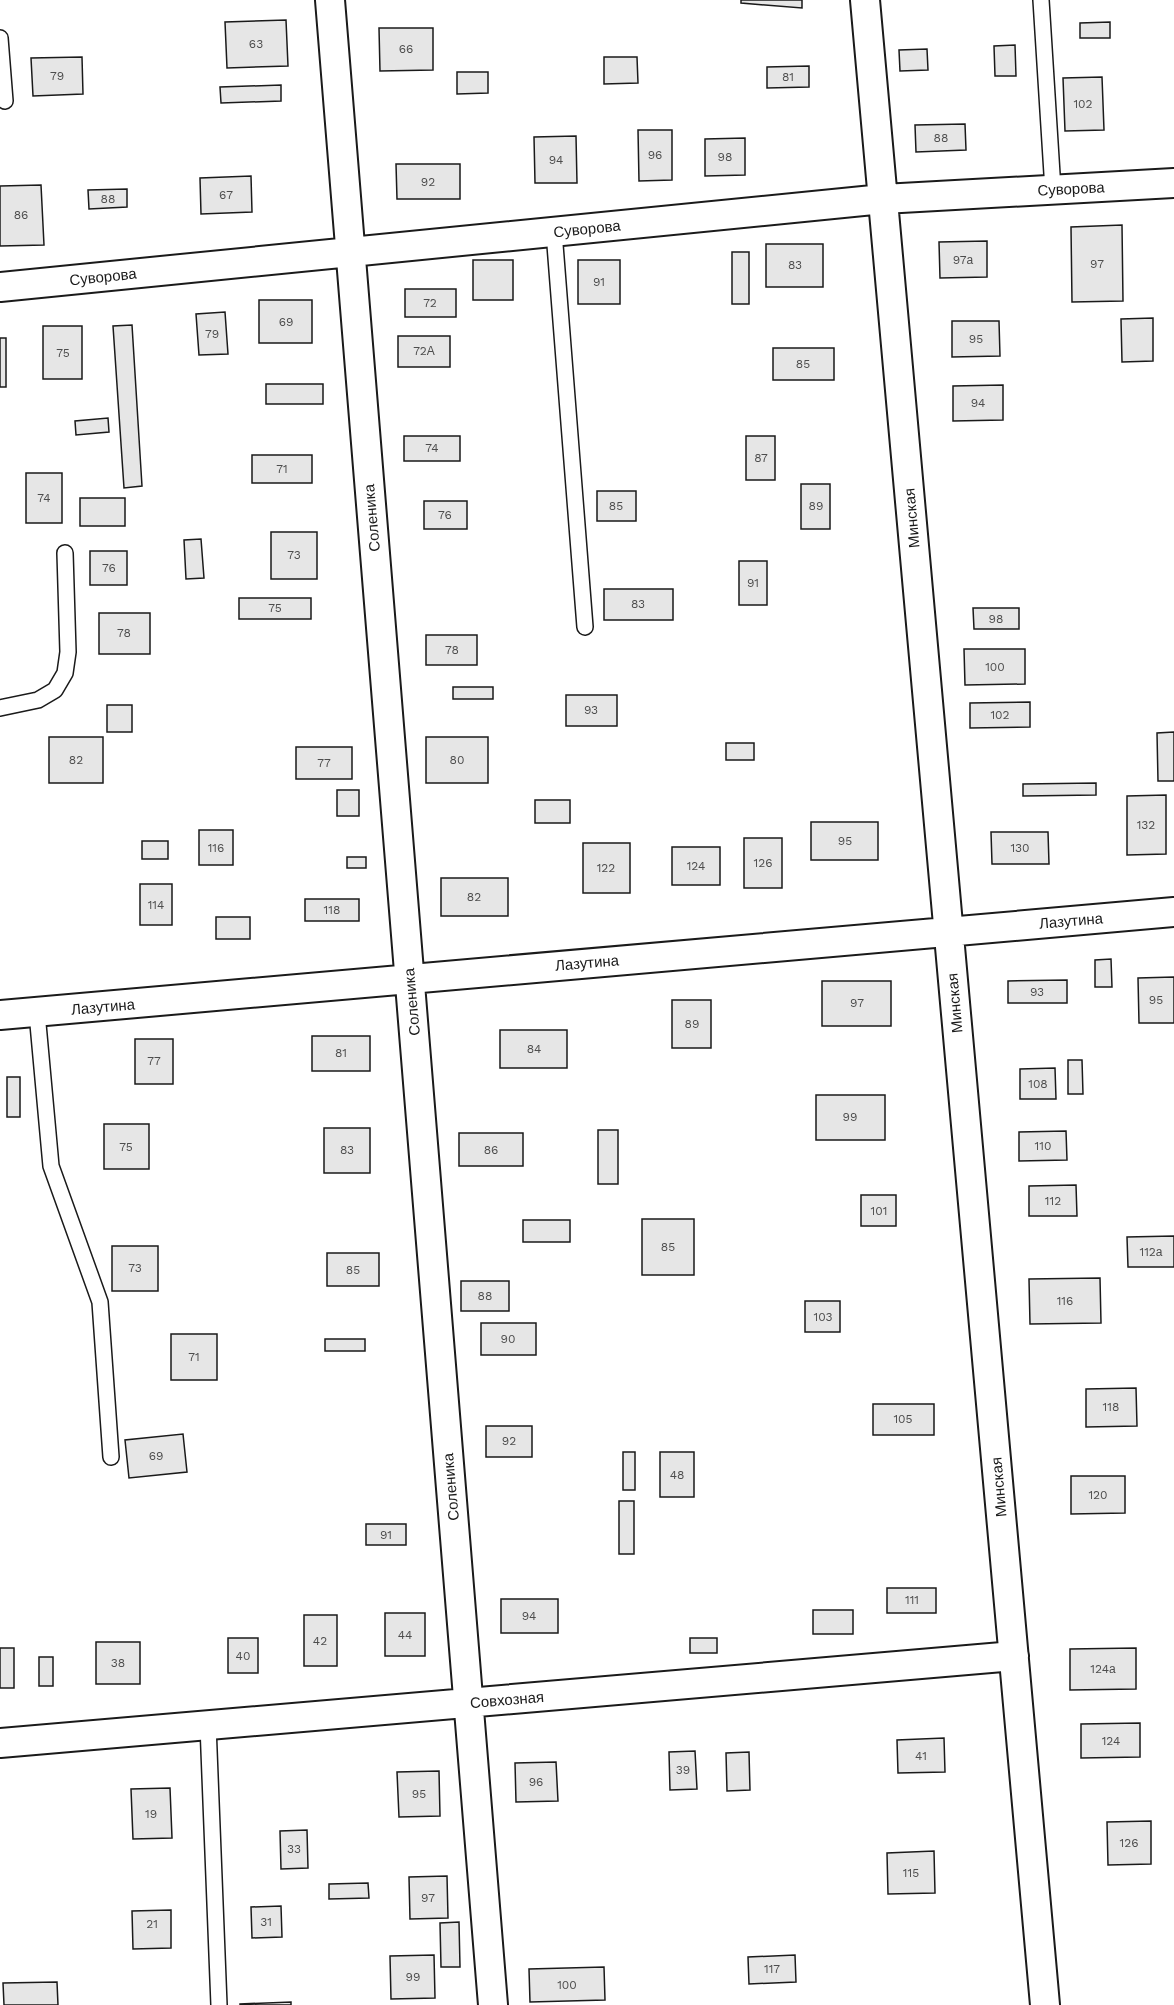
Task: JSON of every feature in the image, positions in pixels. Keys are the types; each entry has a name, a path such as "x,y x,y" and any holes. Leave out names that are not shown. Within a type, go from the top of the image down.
{"street":[{"name":"Соленика","path":"330,0 493,2005"},
{"name":"Минская","path":"866,0 1046,2005"},
{"name":"Суворова","path":"0,287 883,199 1174,183"},
{"name":"Лазутина","path":"0,1015 1174,912"},
{"name":"Совхозная","path":"0,1743 1014,1656"}],"lane":[{"path":"1041,0 1053,190"},
{"path":"0,38 6,101"},
{"path":"554,232 585,627"},
{"path":"0,708 38,700 55,690 65,673 68,652 65,552"},
{"path":"38,1013 51,1166 100,1302 111,1457"},
{"path":"208,1725 219,2005"}],"building":[{"path":"741,0 802,0 802,8 741,3"},
{"path":"286,20 288,66 227,68 225,22"},
{"path":"1110,22 1110,38 1080,38 1080,23"},
{"path":"379,28 433,28 433,70 380,71"},
{"path":"1015,45 1016,76 995,76 994,46"},
{"path":"927,49 928,70 900,71 899,50"},
{"path":"82,57 83,94 33,96 31,58"},
{"path":"604,57 637,57 638,83 604,84"},
{"path":"809,66 809,87 767,88 767,67"},
{"path":"457,72 488,72 488,93 457,94"},
{"path":"1102,77 1104,130 1065,131 1063,78"},
{"path":"281,85 281,101 221,103 220,87"},
{"path":"965,124 966,150 916,152 915,125"},
{"path":"638,130 672,130 672,180 639,181"},
{"path":"576,136 577,183 535,183 534,137"},
{"path":"745,138 745,175 705,176 705,139"},
{"path":"396,164 460,164 460,199 397,199"},
{"path":"251,176 252,212 201,214 200,178"},
{"path":"41,185 44,245 0,246 0,186"},
{"path":"127,189 127,207 89,209 88,190"},
{"path":"1122,225 1123,301 1072,302 1071,227"},
{"path":"987,241 987,277 940,278 939,242"},
{"path":"766,244 823,244 823,287 766,287"},
{"path":"732,252 749,252 749,304 732,304"},
{"path":"473,260 513,260 513,300 473,300"},
{"path":"578,260 620,260 620,304 578,304"},
{"path":"405,289 456,289 456,317 405,317"},
{"path":"259,300 312,300 312,343 259,343"},
{"path":"225,312 228,354 199,355 196,314"},
{"path":"1153,318 1153,361 1122,362 1121,319"},
{"path":"952,321 999,321 1000,356 952,357"},
{"path":"132,325 142,486 124,488 113,326"},
{"path":"43,326 82,326 82,379 43,379"},
{"path":"398,336 450,336 450,367 398,367"},
{"path":"0,338 6,338 6,387 0,387"},
{"path":"773,348 834,348 834,380 773,380"},
{"path":"266,384 323,384 323,404 266,404"},
{"path":"1003,385 1003,420 953,421 953,386"},
{"path":"108,418 109,432 76,435 75,421"},
{"path":"404,436 460,436 460,461 404,461"},
{"path":"746,436 775,436 775,480 746,480"},
{"path":"252,455 312,455 312,483 252,483"},
{"path":"26,473 62,473 62,523 26,523"},
{"path":"801,484 830,484 830,529 801,529"},
{"path":"597,491 636,491 636,521 597,521"},
{"path":"80,498 125,498 125,526 80,526"},
{"path":"424,501 467,501 467,529 424,529"},
{"path":"271,532 317,532 317,579 271,579"},
{"path":"201,539 204,578 186,579 184,540"},
{"path":"90,551 127,551 127,585 90,585"},
{"path":"739,561 767,561 767,605 739,605"},
{"path":"604,589 673,589 673,620 604,620"},
{"path":"239,598 311,598 311,619 239,619"},
{"path":"973,608 1019,608 1019,629 974,629"},
{"path":"99,613 150,613 150,654 99,654"},
{"path":"426,635 477,635 477,665 426,665"},
{"path":"964,649 1025,649 1025,684 965,685"},
{"path":"453,687 493,687 493,699 453,699"},
{"path":"566,695 617,695 617,726 566,726"},
{"path":"1030,702 1030,727 970,728 970,703"},
{"path":"107,705 132,705 132,732 107,732"},
{"path":"1174,732 1174,781 1158,781 1157,733"},
{"path":"49,737 103,737 103,783 49,783"},
{"path":"426,737 488,737 488,783 426,783"},
{"path":"726,743 754,743 754,760 726,760"},
{"path":"296,747 352,747 352,779 296,779"},
{"path":"1096,783 1096,795 1023,796 1023,784"},
{"path":"337,790 359,790 359,816 337,816"},
{"path":"1166,795 1166,854 1127,855 1127,796"},
{"path":"535,800 570,800 570,823 535,823"},
{"path":"811,822 878,822 878,860 811,860"},
{"path":"199,830 233,830 233,865 199,865"},
{"path":"991,832 1048,832 1049,864 992,864"},
{"path":"744,838 782,838 782,888 744,888"},
{"path":"142,841 168,841 168,859 142,859"},
{"path":"583,843 630,843 630,893 583,893"},
{"path":"672,847 720,847 720,885 672,885"},
{"path":"347,857 366,857 366,868 347,868"},
{"path":"441,878 508,878 508,916 441,916"},
{"path":"140,884 172,884 172,925 140,925"},
{"path":"305,899 359,899 359,921 305,921"},
{"path":"216,917 250,917 250,939 216,939"},
{"path":"1111,959 1112,987 1095,987 1095,960"},
{"path":"1174,977 1174,1023 1139,1023 1138,978"},
{"path":"1067,980 1067,1003 1008,1003 1008,981"},
{"path":"822,981 891,981 891,1026 822,1026"},
{"path":"672,1000 711,1000 711,1048 672,1048"},
{"path":"500,1030 567,1030 567,1068 500,1068"},
{"path":"312,1036 370,1036 370,1071 312,1071"},
{"path":"135,1039 173,1039 173,1084 135,1084"},
{"path":"1068,1060 1082,1060 1083,1094 1068,1094"},
{"path":"1055,1068 1056,1099 1020,1099 1020,1069"},
{"path":"7,1077 20,1077 20,1117 7,1117"},
{"path":"816,1095 885,1095 885,1140 816,1140"},
{"path":"104,1124 149,1124 149,1169 104,1169"},
{"path":"324,1128 370,1128 370,1173 324,1173"},
{"path":"598,1130 618,1130 618,1184 598,1184"},
{"path":"1066,1131 1067,1160 1019,1161 1019,1132"},
{"path":"459,1133 523,1133 523,1166 459,1166"},
{"path":"1076,1185 1077,1216 1029,1216 1029,1186"},
{"path":"861,1195 896,1195 896,1226 861,1226"},
{"path":"642,1219 694,1219 694,1275 642,1275"},
{"path":"523,1220 570,1220 570,1242 523,1242"},
{"path":"1174,1236 1174,1267 1128,1267 1127,1237"},
{"path":"112,1246 158,1246 158,1291 112,1291"},
{"path":"327,1253 379,1253 379,1286 327,1286"},
{"path":"1100,1278 1101,1323 1030,1324 1029,1279"},
{"path":"461,1281 509,1281 509,1311 461,1311"},
{"path":"805,1301 840,1301 840,1332 805,1332"},
{"path":"481,1323 536,1323 536,1355 481,1355"},
{"path":"171,1334 217,1334 217,1380 171,1380"},
{"path":"325,1339 365,1339 365,1351 325,1351"},
{"path":"1136,1388 1137,1426 1086,1427 1086,1389"},
{"path":"873,1404 934,1404 934,1435 873,1435"},
{"path":"486,1426 532,1426 532,1457 486,1457"},
{"path":"183,1434 187,1472 129,1478 125,1440"},
{"path":"623,1452 635,1452 635,1490 623,1490"},
{"path":"660,1452 694,1452 694,1497 660,1497"},
{"path":"1071,1476 1125,1476 1125,1513 1071,1514"},
{"path":"619,1501 634,1501 634,1554 619,1554"},
{"path":"366,1524 406,1524 406,1545 366,1545"},
{"path":"887,1588 936,1588 936,1613 887,1613"},
{"path":"501,1599 558,1599 558,1633 501,1633"},
{"path":"813,1610 853,1610 853,1634 813,1634"},
{"path":"385,1613 425,1613 425,1656 385,1656"},
{"path":"304,1615 337,1615 337,1666 304,1666"},
{"path":"228,1638 258,1638 258,1673 228,1673"},
{"path":"690,1638 717,1638 717,1653 690,1653"},
{"path":"96,1642 140,1642 140,1684 96,1684"},
{"path":"0,1648 14,1648 14,1688 0,1688"},
{"path":"1136,1648 1136,1689 1070,1690 1070,1649"},
{"path":"39,1657 53,1657 53,1686 39,1686"},
{"path":"1140,1723 1140,1757 1081,1758 1081,1724"},
{"path":"944,1738 945,1772 898,1773 897,1740"},
{"path":"695,1751 697,1789 670,1790 669,1752"},
{"path":"749,1752 750,1790 727,1791 726,1753"},
{"path":"556,1762 558,1801 516,1802 515,1763"},
{"path":"439,1771 440,1816 399,1817 397,1772"},
{"path":"170,1788 172,1838 133,1839 131,1789"},
{"path":"1151,1821 1151,1864 1108,1865 1107,1822"},
{"path":"307,1830 308,1868 281,1869 280,1831"},
{"path":"934,1851 935,1893 888,1894 887,1853"},
{"path":"447,1876 448,1918 410,1919 409,1877"},
{"path":"368,1883 369,1898 329,1899 329,1884"},
{"path":"281,1906 282,1937 252,1938 251,1907"},
{"path":"171,1910 171,1948 133,1949 132,1911"},
{"path":"459,1922 460,1967 441,1967 440,1923"},
{"path":"434,1955 435,1998 391,1999 390,1956"},
{"path":"795,1955 796,1982 749,1984 748,1957"},
{"path":"604,1967 605,2000 530,2002 529,1969"},
{"path":"57,1982 58,2005 4,2005 3,1983"},
{"path":"291,2002 291,2005 240,2005 240,2004"}]}
